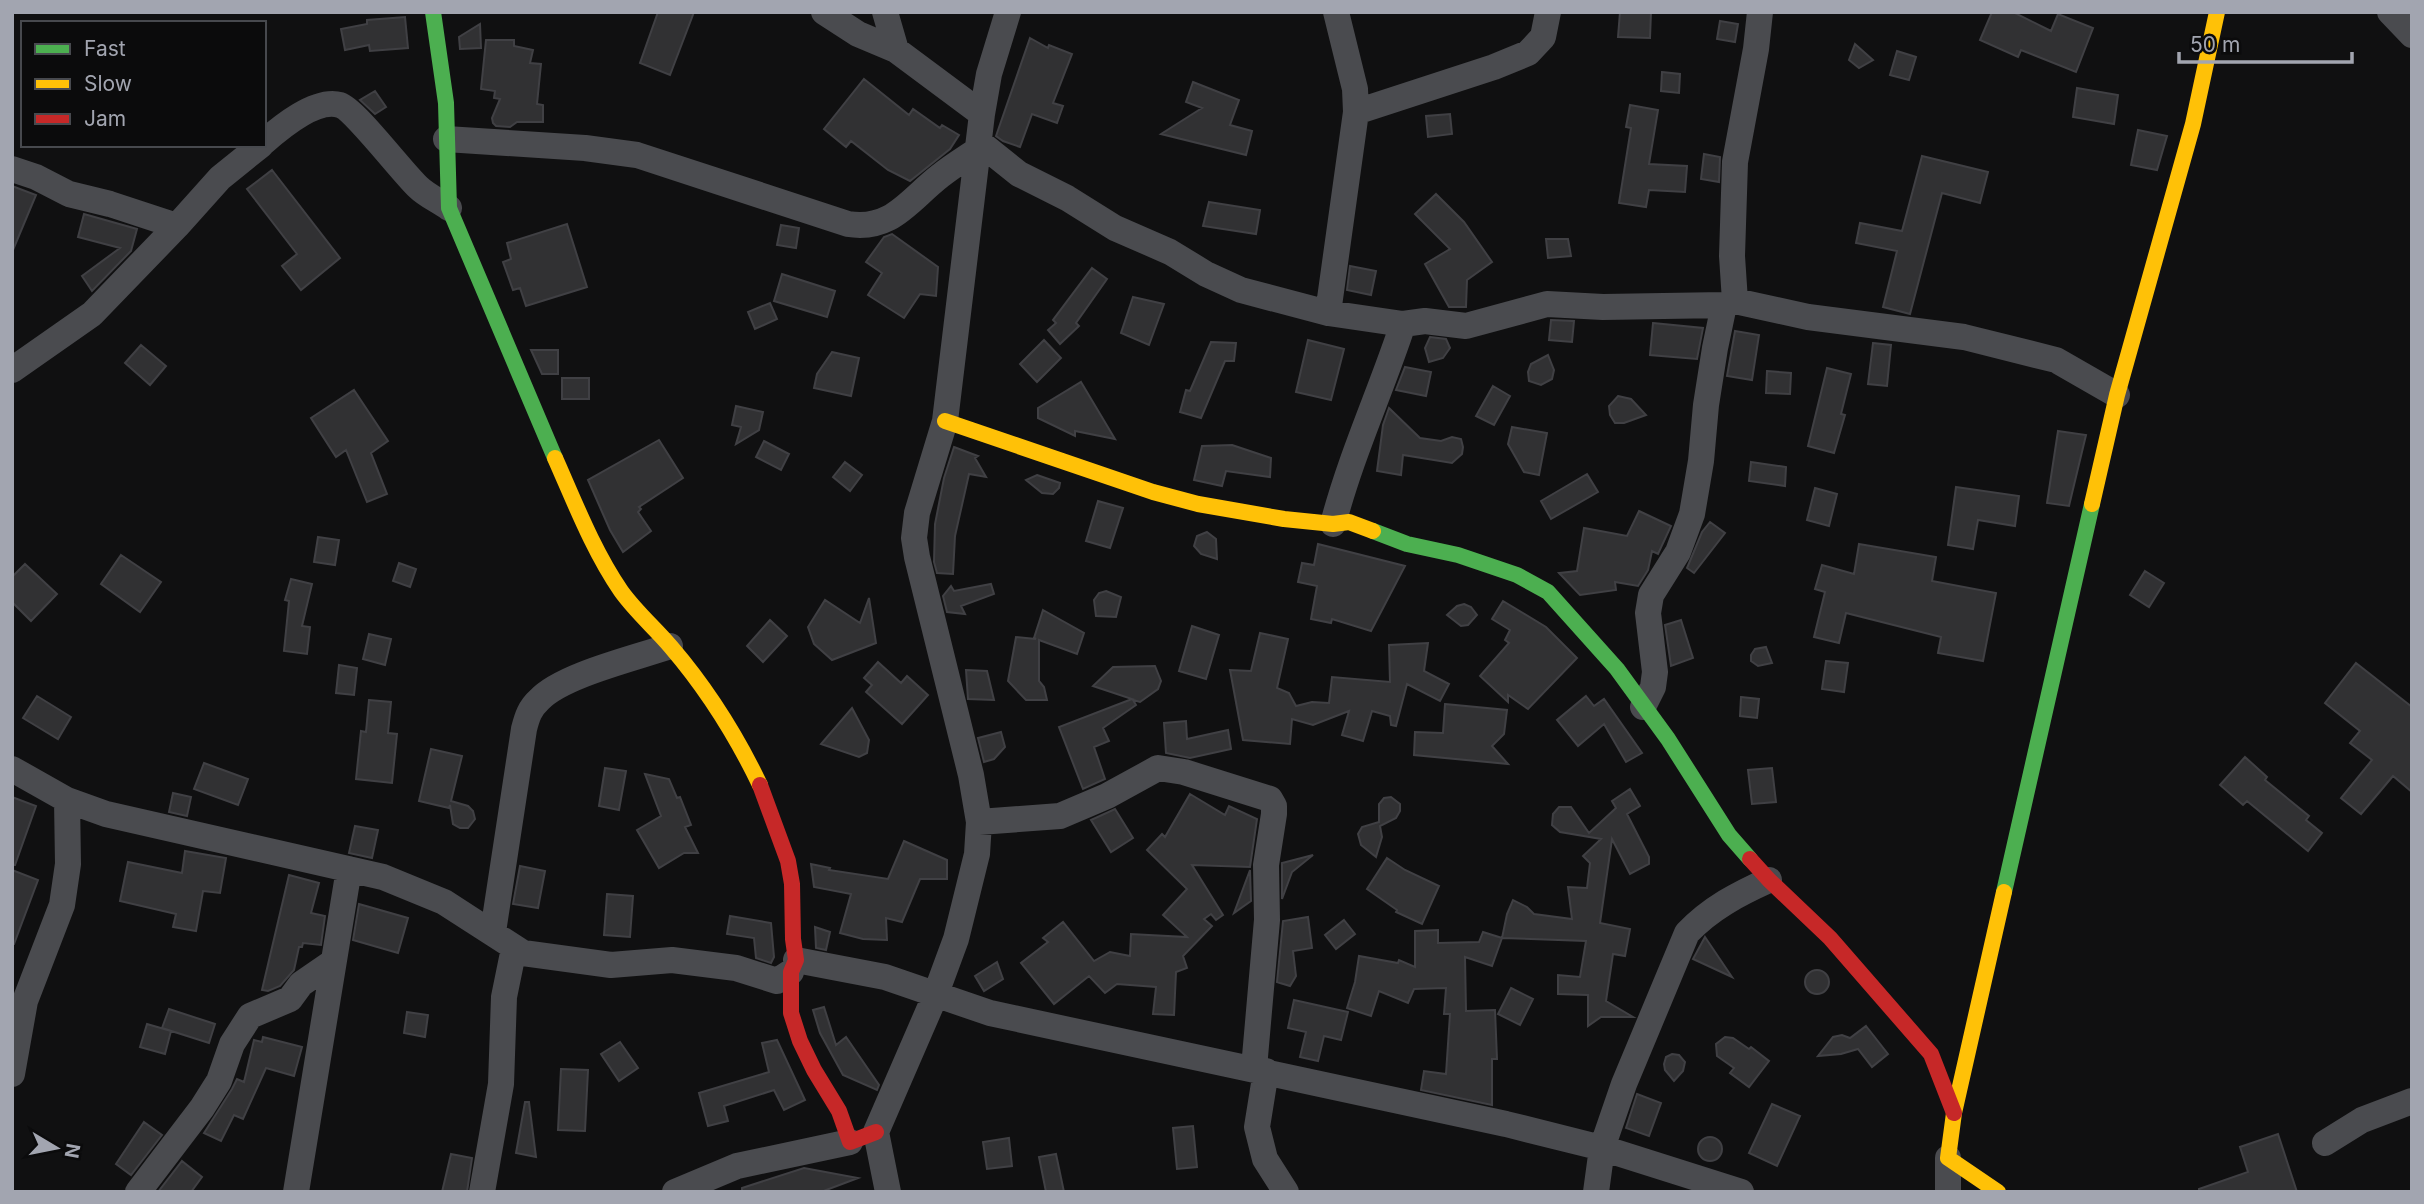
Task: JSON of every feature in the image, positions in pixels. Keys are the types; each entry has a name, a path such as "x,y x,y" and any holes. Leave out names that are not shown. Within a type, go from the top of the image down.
{"street":[{"path":"433,12 446,103 449,208 591,540 621,591 644,620 670,646 726,720 765,797 788,861 792,884 791,1013 800,1041 839,1111 850,1142"},
{"path":"824,12 858,34 896,50 982,114"},
{"path":"885,12 896,50"},
{"path":"888,1192 876,1132 935,996 956,939 977,854 979,822 971,775 914,538 917,513 945,421 982,114 989,74 1008,12"},
{"path":"1328,313 1356,112 1355,89 1336,12"},
{"path":"1356,112 1494,68 1528,53 1543,37 1548,12"},
{"path":"1643,707 1653,687 1656,672 1648,613 1651,595 1678,552 1692,514 1715,348 1730,303 1735,162 1756,49 1760,12"},
{"path":"1948,1192 1948,1158 1954,1113 2117,395 2193,124 2217,12"},
{"path":"2390,12 2412,35"},
{"path":"266,141 304,113 333,104 341,105 355,116 420,189 449,208"},
{"path":"446,139 585,148 637,155 812,213 866,227 884,220 906,206 978,146"},
{"path":"978,146 1019,174 1067,198 1115,228 1170,252 1206,274 1241,290 1328,313 1403,324 1425,321 1466,326 1547,304 1603,307 1730,303 1808,317 1964,337 2056,360 2117,395"},
{"path":"12,370 92,314 220,178 259,147"},
{"path":"12,169 36,177 69,194 177,226"},
{"path":"1333,524 1345,481 1403,324"},
{"path":"945,421 1153,492 1187,501 1284,519 1333,524 1349,522 1406,544 1458,555 1517,575 1548,592 1617,669 1668,739 1729,835 1769,880 1830,938 1931,1054 1954,1113"},
{"path":"493,932 524,729 530,710 548,691 565,681 670,646"},
{"path":"979,822 1060,816 1107,796 1158,768 1184,772 1270,799 1274,814 1266,865 1267,920 1257,1127 1265,1159 1286,1192"},
{"path":"12,769 67,800 106,814 383,877 458,910 523,953 611,965 672,960 736,968 777,981 793,966 885,977 990,1013 1506,1124 1602,1148 1741,1192"},
{"path":"12,1074 25,1001 62,905 68,864 67,800"},
{"path":"296,1192 349,869"},
{"path":"1597,1192 1602,1148 1624,1084 1687,933 1705,914 1737,894 1769,880"},
{"path":"482,1192 500,1084 504,997 514,948"},
{"path":"138,1192 202,1108 219,1081 232,1044 250,1016 290,999 301,984 333,962"},
{"path":"2325,1143 2362,1120 2412,1101"},
{"path":"675,1192 737,1166 850,1142 876,1132"},
{"path":"1948,1158 1998,1192"}],"building":[{"path":"658,12 694,12 670,75 640,63"},
{"path":"1620,12 1651,12 1650,38 1618,37"},
{"path":"1992,12 2013,12 2051,31 2058,14 2093,28 2076,72 2021,50 2018,57 1980,40"},
{"path":"405,17 408,48 370,51 369,45 345,50 341,29 367,24 367,20"},
{"path":"1720,21 1738,24 1735,42 1717,39"},
{"path":"480,24 481,48 460,49 459,37"},
{"path":"1030,38 1048,48 1049,45 1072,54 1053,103 1063,106 1057,123 1032,114 1020,147 996,136"},
{"path":"486,40 514,40 514,46 533,50 530,63 541,64 537,104 543,105 543,122 517,122 510,127 496,126 493,123 492,118 500,99 494,98 495,91 481,89"},
{"path":"1855,44 1873,60 1859,68 1849,60"},
{"path":"1897,51 1916,57 1909,80 1890,75"},
{"path":"1662,72 1680,74 1679,93 1661,91"},
{"path":"864,79 909,115 913,109 940,128 942,125 959,135 950,149 910,181 888,170 851,141 846,147 824,129"},
{"path":"1193,82 1239,100 1230,125 1252,131 1246,155 1161,134 1202,108 1186,102"},
{"path":"2077,88 2118,95 2114,124 2073,117"},
{"path":"375,91 386,107 375,114 360,100"},
{"path":"1630,105 1658,110 1649,164 1687,166 1685,192 1649,190 1646,207 1619,203 1631,128 1626,127"},
{"path":"1450,114 1452,134 1428,137 1426,116"},
{"path":"2138,130 2167,136 2157,170 2131,165"},
{"path":"1704,154 1720,157 1719,182 1701,179"},
{"path":"1922,156 1988,172 1980,203 1942,193 1910,314 1883,307 1897,251 1856,243 1860,223 1902,231"},
{"path":"272,170 340,258 301,290 282,266 297,254 247,189"},
{"path":"12,186 36,195 13,250 12,250"},
{"path":"1436,194 1464,222 1492,262 1467,280 1466,307 1449,307 1425,264 1450,249 1415,214"},
{"path":"1209,202 1260,210 1256,234 1203,226"},
{"path":"84,214 137,229 131,251 92,291 82,276 120,248 78,237"},
{"path":"567,224 587,287 526,306 520,288 513,290 503,262 511,259 507,243"},
{"path":"781,225 799,228 796,248 777,245"},
{"path":"892,234 938,267 936,296 920,294 904,318 868,295 882,273 866,262 884,237"},
{"path":"1546,239 1568,239 1571,256 1548,258"},
{"path":"1350,266 1376,271 1371,295 1347,290"},
{"path":"1092,268 1107,279 1076,323 1079,326 1060,344 1048,330 1056,323 1053,320"},
{"path":"782,274 835,291 827,317 774,301"},
{"path":"1133,297 1164,304 1149,345 1121,333"},
{"path":"770,303 777,319 755,329 748,312"},
{"path":"1551,320 1574,321 1572,342 1549,340"},
{"path":"1653,323 1703,328 1697,359 1650,355"},
{"path":"1735,331 1759,335 1752,380 1727,376"},
{"path":"1430,337 1446,339 1450,348 1443,358 1429,362 1425,348"},
{"path":"1044,340 1061,358 1037,382 1020,364"},
{"path":"1308,340 1344,349 1331,400 1296,392"},
{"path":"1211,342 1236,343 1234,361 1225,361 1201,418 1180,412 1186,390 1190,391"},
{"path":"1873,343 1891,345 1887,386 1868,384"},
{"path":"141,345 166,366 150,385 125,363"},
{"path":"531,350 558,350 558,374 542,374"},
{"path":"832,352 859,358 851,396 814,388 817,374"},
{"path":"1548,355 1554,370 1552,379 1541,385 1529,381 1531,364"},
{"path":"1405,367 1431,372 1426,396 1396,390"},
{"path":"1827,368 1851,374 1841,414 1845,415 1834,453 1808,446"},
{"path":"1767,371 1791,373 1790,394 1766,393"},
{"path":"562,378 589,378 589,399 562,399"},
{"path":"1081,382 1115,439 1075,431 1075,436 1038,418 1038,408"},
{"path":"1493,386 1510,396 1494,425 1476,416"},
{"path":"354,390 388,441 371,453 387,494 367,502 346,450 336,457 311,418"},
{"path":"1618,396 1631,399 1646,415 1624,423 1615,423 1609,406"},
{"path":"736,406 763,412 759,430 736,444 741,427 732,425"},
{"path":"1389,408 1420,438 1441,441 1452,437 1461,439 1462,454 1452,463 1403,455 1401,475 1377,471 1383,425"},
{"path":"1512,427 1547,433 1539,475 1524,472 1508,444"},
{"path":"2058,431 2086,435 2069,506 2047,503"},
{"path":"659,440 683,478 639,507 641,509 638,512 651,531 623,552 588,480"},
{"path":"764,441 789,454 781,470 756,457"},
{"path":"1232,445 1271,458 1270,477 1226,471 1222,486 1194,480 1202,446"},
{"path":"954,447 978,456 975,458 986,477 969,474 955,536 953,574 937,573 934,562 935,524 944,478"},
{"path":"845,462 862,475 850,491 833,477"},
{"path":"1751,462 1786,467 1785,486 1749,481"},
{"path":"1587,474 1598,492 1551,519 1541,501"},
{"path":"1037,475 1060,483 1059,488 1053,494 1042,493 1026,480"},
{"path":"1956,487 2019,496 2015,526 1978,520 1973,549 1948,545"},
{"path":"1815,488 1837,494 1829,526 1807,520"},
{"path":"1098,501 1123,508 1110,548 1086,541"},
{"path":"1639,511 1671,526 1658,554 1652,551 1648,570 1638,586 1615,582 1616,590 1580,595 1559,573 1577,571 1584,528 1627,536"},
{"path":"1710,522 1725,533 1694,573 1687,568 1702,532"},
{"path":"1207,532 1216,539 1217,559 1201,554 1194,546 1197,536"},
{"path":"318,537 339,540 335,565 314,562"},
{"path":"1318,544 1405,566 1371,631 1332,619 1331,623 1311,619 1317,586 1298,582 1302,563 1314,565"},
{"path":"1859,544 1936,557 1932,581 1996,593 1983,661 1938,653 1941,637 1846,613 1839,643 1814,637 1825,592 1815,589 1822,565 1854,574"},
{"path":"121,555 161,582 140,612 101,584"},
{"path":"399,563 416,569 410,587 393,581"},
{"path":"25,564 57,594 31,621 12,602 12,577"},
{"path":"2145,571 2164,583 2149,607 2130,595"},
{"path":"291,579 312,584 302,626 310,627 307,654 284,651 289,601 285,600"},
{"path":"991,584 994,594 961,606 965,614 947,612 943,596 951,586 954,591"},
{"path":"1106,591 1121,597 1116,617 1096,616 1094,600 1099,593"},
{"path":"869,598 876,643 832,660 814,644 808,627 825,600 860,623"},
{"path":"1503,601 1546,627 1577,658 1528,709 1508,695 1508,702 1480,676 1509,643 1505,640 1510,630 1492,619"},
{"path":"1464,604 1471,607 1477,615 1468,625 1461,626 1447,615 1457,606"},
{"path":"1043,610 1084,633 1077,654 1039,640 1039,681 1044,687 1047,700 1026,700 1008,681 1016,637 1036,639 1034,638"},
{"path":"770,620 787,636 763,662 747,646"},
{"path":"1681,620 1693,658 1671,666 1665,625"},
{"path":"1192,626 1219,635 1206,679 1179,671"},
{"path":"1260,633 1288,639 1277,688 1289,693 1296,706 1312,702 1329,703 1332,677 1390,682 1389,645 1428,643 1424,671 1449,684 1440,701 1407,684 1396,726 1391,725 1390,716 1372,711 1363,741 1342,735 1349,711 1313,725 1292,719 1290,744 1243,740 1230,670 1251,671"},
{"path":"369,634 391,639 385,665 363,659"},
{"path":"1766,647 1772,663 1758,666 1751,661 1751,655 1755,649"},
{"path":"1826,661 1848,663 1844,692 1822,689"},
{"path":"878,662 901,683 907,676 928,695 902,724 866,692 872,685 864,678"},
{"path":"2356,663 2412,707 2412,792 2393,776 2361,814 2341,798 2372,760 2350,743 2360,731 2325,703"},
{"path":"339,665 357,668 354,695 336,693"},
{"path":"1155,666 1161,681 1158,689 1140,702 1133,700 1136,705 1103,728 1109,741 1094,747 1105,779 1083,789 1059,727 1132,699 1093,686 1113,667"},
{"path":"966,670 987,671 994,700 968,699"},
{"path":"37,696 71,717 58,739 23,718"},
{"path":"1586,696 1594,706 1604,699 1642,753 1626,762 1604,724 1578,746 1557,720"},
{"path":"1741,697 1759,699 1757,718 1740,716"},
{"path":"369,700 391,702 388,733 397,734 392,783 356,779 361,731 366,732"},
{"path":"1445,704 1507,710 1504,734 1492,746 1508,764 1414,755 1415,732 1443,733"},
{"path":"852,708 869,740 867,753 859,757 821,744"},
{"path":"1186,721 1187,739 1228,730 1231,749 1190,758 1166,753 1164,723"},
{"path":"1001,732 1005,747 994,759 984,762 978,738"},
{"path":"431,749 462,756 451,801 468,806 473,811 475,819 468,828 453,824 450,805 449,808 419,801"},
{"path":"2245,757 2267,777 2265,780 2309,816 2306,820 2322,833 2308,851 2247,801 2243,805 2220,785"},
{"path":"204,763 248,779 238,805 194,789"},
{"path":"605,768 626,771 619,810 599,806"},
{"path":"1772,768 1776,802 1752,804 1748,770"},
{"path":"645,774 669,779 677,798 680,797 691,825 685,827 698,853 684,853 659,868 637,830 661,816"},
{"path":"1630,789 1640,806 1627,814 1649,857 1649,864 1630,874 1612,839 1600,923 1630,929 1625,956 1613,954 1606,1001 1633,1017 1601,1017 1588,1026 1588,995 1558,994 1558,975 1580,977 1586,941 1502,938 1513,900 1534,914 1572,919 1568,887 1587,888 1590,863 1583,856 1601,839 1560,832 1552,825 1553,814 1559,807 1571,807 1589,833 1616,808 1612,801"},
{"path":"173,793 191,797 187,816 169,812"},
{"path":"1190,794 1225,815 1229,806 1257,819 1250,867 1192,865 1223,915 1216,920 1211,914 1204,919 1212,926 1183,956 1187,968 1176,972 1174,1015 1153,1014 1156,987 1117,984 1105,993 1089,976 1054,1004 1021,963 1048,942 1043,938 1063,922 1094,961 1110,952 1130,956 1131,934 1187,937 1163,915 1187,889 1147,850 1162,834 1165,837"},
{"path":"12,797 36,806 15,865 12,865"},
{"path":"1391,797 1400,804 1400,811 1396,818 1380,826 1382,837 1376,857 1361,845 1358,834 1362,827 1379,822 1379,804 1384,798"},
{"path":"1115,809 1133,838 1111,852 1091,820"},
{"path":"355,826 378,830 372,858 349,853"},
{"path":"904,841 947,860 947,879 920,879 902,922 886,918 887,940 863,939 840,933 851,894 814,887 811,864 830,868 829,870 888,879"},
{"path":"185,851 226,858 220,893 203,891 196,931 173,927 176,914 120,901 128,862 182,873"},
{"path":"1313,855 1292,872 1282,899 1282,863"},
{"path":"1387,858 1439,886 1422,924 1396,912 1397,910 1367,889"},
{"path":"520,866 545,871 538,908 513,904"},
{"path":"12,870 38,880 14,944 12,944"},
{"path":"1250,870 1251,901 1234,913"},
{"path":"289,875 319,883 311,913 325,916 321,945 303,943 302,947 299,947 294,970 280,986 268,991 262,990"},
{"path":"607,894 633,896 630,937 604,935"},
{"path":"359,904 408,918 398,953 353,940"},
{"path":"730,916 771,923 774,957 771,963 756,958 754,938 727,934"},
{"path":"1308,917 1312,948 1293,951 1296,976 1290,986 1277,982 1283,921"},
{"path":"1344,920 1355,934 1336,949 1325,935"},
{"path":"815,927 830,932 826,950 816,948"},
{"path":"1438,930 1438,943 1479,942 1483,932 1502,938 1492,966 1465,957 1466,1011 1495,1010 1497,1059 1492,1059 1492,1105 1421,1090 1424,1071 1446,1074 1450,1014 1444,1014 1446,988 1414,989 1408,1003 1379,991 1371,1016 1347,1008 1359,956 1398,963 1399,960 1415,967 1415,931"},
{"path":"1705,937 1732,977 1693,959"},
{"path":"997,962 1003,979 984,991 975,976"},
{"path":"1817,970 1826,973 1829,982 1826,991 1817,994 1808,991 1805,982 1808,973"},
{"path":"1511,988 1533,999 1520,1025 1498,1014"},
{"path":"1294,1000 1348,1012 1341,1040 1324,1036 1318,1061 1300,1057 1306,1032 1288,1028"},
{"path":"824,1007 836,1045 846,1037 879,1085 877,1090 843,1075 820,1033 813,1010"},
{"path":"169,1009 215,1024 209,1043 162,1028"},
{"path":"407,1012 428,1015 425,1037 404,1033"},
{"path":"147,1024 171,1031 165,1054 140,1047"},
{"path":"1866,1026 1888,1054 1872,1067 1858,1049 1818,1056 1833,1037 1842,1035 1850,1038"},
{"path":"263,1037 302,1047 294,1076 266,1068 243,1119 234,1115 221,1141 204,1133 237,1079 244,1082 254,1040 262,1042"},
{"path":"1725,1037 1733,1038 1749,1049 1751,1047 1769,1061 1749,1087 1730,1073 1734,1068 1717,1056 1716,1044"},
{"path":"777,1040 805,1100 784,1110 774,1090 724,1106 728,1121 708,1126 699,1093 769,1072 762,1043"},
{"path":"620,1042 638,1068 619,1081 601,1054"},
{"path":"1679,1055 1685,1062 1683,1071 1674,1081 1665,1070 1664,1064 1666,1057"},
{"path":"561,1069 588,1070 585,1131 558,1130"},
{"path":"1637,1094 1661,1103 1649,1136 1626,1128"},
{"path":"525,1102 529,1102 536,1157 516,1153"},
{"path":"1772,1104 1800,1116 1777,1166 1749,1153"},
{"path":"144,1122 162,1135 131,1175 116,1164"},
{"path":"1193,1126 1197,1167 1177,1169 1173,1128"},
{"path":"2278,1134 2297,1192 2199,1192 2199,1189 2248,1172 2240,1147"},
{"path":"1710,1137 1719,1140 1722,1149 1719,1158 1710,1161 1701,1158 1698,1149 1701,1140"},
{"path":"1009,1138 1012,1166 987,1169 983,1142"},
{"path":"451,1154 472,1158 467,1192 442,1192"},
{"path":"1056,1154 1064,1192 1046,1192 1039,1157"},
{"path":"182,1161 202,1177 191,1192 158,1192"},
{"path":"804,1168 858,1178 821,1192 742,1192 742,1188"}],"traffic: fast":[{"path":"433,12 446,103 449,208 555,458"},
{"path":"2004,892 2092,504"},
{"path":"1373,531 1407,544 1458,555 1517,575 1548,592 1617,669 1668,739 1729,835 1750,859"}],"traffic: slow":[{"path":"2092,504 2117,395 2193,124 2217,12"},
{"path":"945,421 1153,492 1198,504 1284,519 1333,524 1349,522 1373,531"},
{"path":"555,458 585,526 611,575 627,599 671,647 709,696 731,730 760,785"},
{"path":"1998,1192 1948,1158 1954,1113 2004,892"}],"traffic: jam":[{"path":"760,785 788,861 792,884 796,960 791,972 791,1013 800,1041 839,1111 850,1142 876,1132"},
{"path":"1750,859 1830,938 1931,1054 1954,1113"}]}
